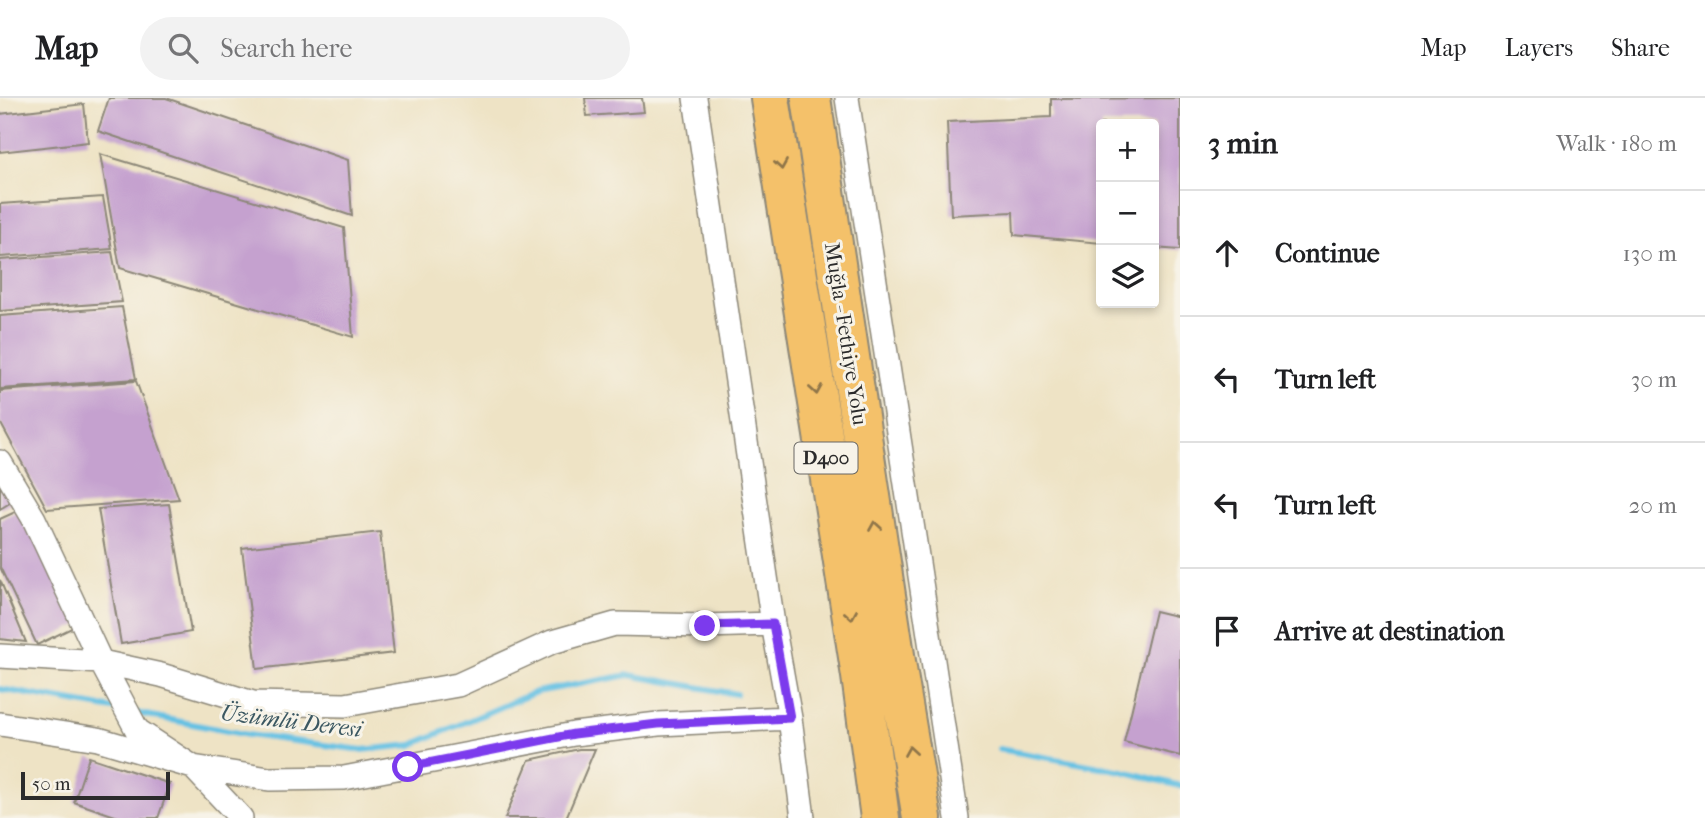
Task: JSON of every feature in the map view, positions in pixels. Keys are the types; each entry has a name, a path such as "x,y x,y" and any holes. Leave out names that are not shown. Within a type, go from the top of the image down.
{"highway":[{"name":"Muğla - Fethiye Yolu","path":"770,98 880,818"},
{"name":"Muğla - Fethiye Yolu","path":"811,98 922,818"}],"street":[{"path":"695,98 803,818"},
{"path":"847,98 957,818"},
{"path":"0,462 34,519 101,662 137,730 193,767 241,818"},
{"path":"0,656 101,662 161,675 253,703 345,705 458,685 552,642 615,624 773,624"},
{"path":"0,724 98,739 193,767 269,779 344,778 574,734 658,724 790,718"}],"building":[{"path":"109,98 166,98 348,160 352,216 98,131"},
{"path":"585,98 642,98 644,112 587,116"},
{"path":"1180,98 1180,250 1159,248 1159,119 1096,119 1096,243 1014,235 1013,212 951,215 947,122 1051,117 1051,99"},
{"path":"84,104 88,142 0,152 0,114"},
{"path":"100,154 344,228 353,337 120,268"},
{"path":"103,197 112,249 0,257 0,204"},
{"path":"112,252 122,302 0,311 0,260"},
{"path":"122,307 136,379 0,389 0,316"},
{"path":"136,381 179,499 47,509 0,422 0,391"},
{"path":"0,469 18,498 0,509"},
{"path":"169,504 191,632 121,644 98,509"},
{"path":"26,507 82,623 37,645 0,567 0,519"},
{"path":"380,532 394,653 257,669 242,548"},
{"path":"0,580 26,642 0,639"},
{"path":"1155,611 1180,617 1180,756 1124,742"},
{"path":"579,749 595,749 566,818 505,818 529,760"},
{"path":"89,757 170,784 158,818 121,818 74,802"}],"waterway":[{"name":"Üzümlü Deresi","path":"136,713 248,735 362,750 412,745 536,692 629,675 736,694"},
{"name":"Üzümlü Deresi","path":"0,689 119,710"},
{"name":"Üzümlü Deresi","path":"999,749 1123,771 1180,786"}],"route":[{"path":"408,767 574,734 658,724 790,718 773,624 705,626"}]}
